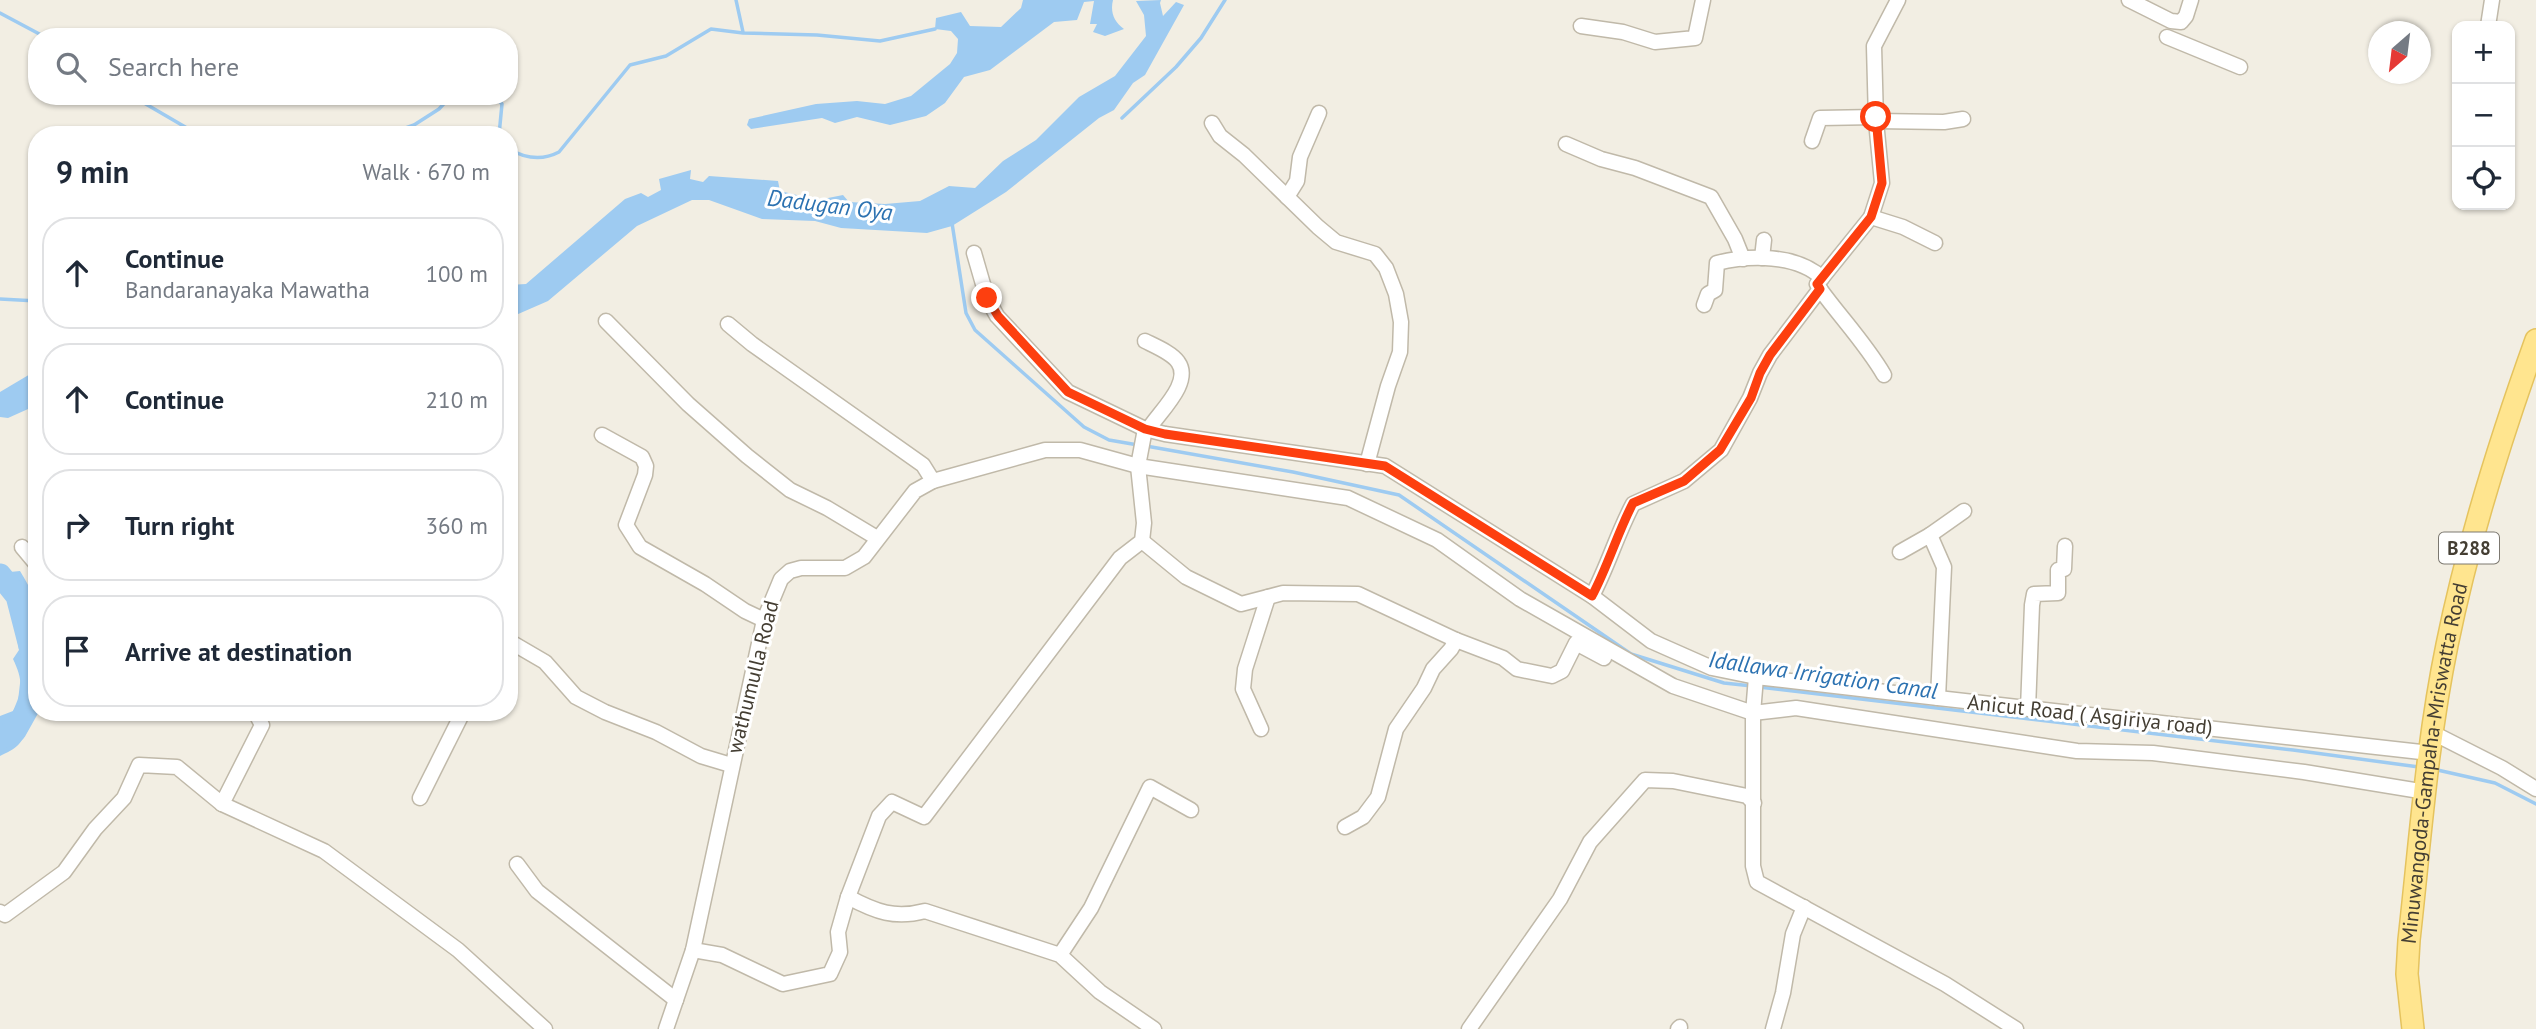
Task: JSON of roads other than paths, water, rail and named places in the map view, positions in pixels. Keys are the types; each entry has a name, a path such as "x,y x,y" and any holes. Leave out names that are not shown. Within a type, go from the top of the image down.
{"main road":[{"name":"Minuwangoda-Gampaha-Mriswatta Road","path":"2413,1029 2407,974 2409,940 2446,647 2467,557 2493,466 2536,340"}],"street":[{"path":"1581,26 1622,32 1655,42 1695,38 1703,0"},
{"path":"1592,596 1633,503 1684,481 1720,450 1751,398 1770,355 1871,217 1882,183 1876,119 1874,46 1898,0"},
{"path":"2129,0 2171,21 2181,22 2191,0"},
{"path":"2489,21 2492,0"},
{"path":"2167,37 2241,67"},
{"path":"1287,197 1297,181 1300,157 1319,113"},
{"path":"1811,141 1820,118 1944,122 1963,120"},
{"path":"1212,122 1220,136 1244,155 1336,242 1375,254 1386,268 1396,294 1401,322 1400,352 1367,464"},
{"path":"1566,144 1711,197 1743,259"},
{"path":"1871,217 1903,227 1935,243"},
{"path":"1762,258 1764,240"},
{"name":"Anicut Road ( Asgiriya road)","path":"974,253 987,298 998,316 1068,392 1145,433 1385,466 1592,596 1651,641 1678,655 1756,685 1938,698 2028,709 2432,743"},
{"path":"1704,305 1708,294 1715,290 1717,263 1762,258 1814,270 1841,318 1861,341 1884,375"},
{"path":"606,321 688,404 747,456 790,490 827,508 877,538"},
{"path":"729,324 752,344 923,465 933,481"},
{"path":"693,950 722,954 783,984 831,974 840,952 838,932 848,897 879,816 892,802 924,817 1120,558 1142,541 1144,523 1139,460 1145,433 1169,403 1182,378 1180,363 1145,341"},
{"path":"602,435 642,457 646,466 626,526 640,547 764,620"},
{"name":"wathumulla Road","path":"666,1029 693,950 764,620 781,579 790,571 801,568 845,568 864,557 915,491 933,481 1045,450 1080,450 1348,498 1437,540 1520,599 1673,686"},
{"path":"1900,552 1964,511"},
{"path":"1930,535 1944,567 1938,698"},
{"path":"1142,541 1186,577 1241,604 1283,593 1358,594 1456,640 1503,658 1517,669 1552,676 1562,671 1576,643 1645,678 1753,713 1797,708 2077,751 2153,753 2304,772 2426,792"},
{"path":"2028,709 2032,605 2035,594 2058,593 2058,570 2064,569 2064,546"},
{"path":"22,547 28,554"},
{"path":"1261,729 1242,689 1245,669 1268,597"},
{"path":"1345,827 1363,817 1378,797 1396,729 1424,688 1433,669 1456,640"},
{"path":"518,647 545,662 576,697 605,712 656,732 701,756 732,765"},
{"path":"1756,685 1753,713 1753,866 1757,882 1945,984 2016,1029"},
{"path":"222,804 262,725 260,721"},
{"path":"420,798 458,721"},
{"path":"2432,743 2502,768 2536,789"},
{"path":"0,912 5,915 64,872 95,829 124,798 139,765 177,767 222,804 324,850 458,950 545,1029"},
{"path":"1469,1029 1560,898 1590,842 1645,780 1673,781 1746,796 1754,803"},
{"path":"1060,955 1091,908 1150,787 1191,810"},
{"path":"517,864 537,891 676,1000"},
{"path":"848,897 871,910 904,916 925,911 1060,955 1100,992 1154,1029"},
{"path":"1773,1029 1783,993 1793,934 1804,907"}],"water":[{"path":"1023,0 1113,0 1114,16 1124,29 1105,36 1093,32 1097,24 1090,24 1094,1 1084,2 1077,20 1054,22 990,70 964,77 945,103 926,116 890,125 857,117 835,123 822,118 751,129 747,125 749,119 816,104 857,101 885,104 911,96 950,64 957,53 958,39 951,31 935,29 936,18 961,12 970,26 1001,27 1021,8"},
{"path":"1161,0 1163,16 1176,2 1184,5 1145,75 1133,83 1114,110 1099,118 1006,192 952,226 927,233 841,228 815,221 762,219 709,200 692,200 637,226 548,301 518,314 518,284 526,284 625,199 641,193 648,197 661,190 659,179 691,170 690,179 703,182 709,176 778,181 780,191 818,200 843,195 849,202 885,204 920,201 949,186 975,188 1003,161 1036,140 1079,97 1115,76 1146,36 1144,15 1136,1"},
{"path":"28,375 28,409 8,418 0,417 0,392"},
{"path":"20,571 28,585 28,721 31,721 23,739 15,748 0,756 0,716 13,711 19,697 20,685 19,673 13,659 19,650 14,621 10,604 0,592 0,573"}],"waterway":[{"path":"736,0 743,32"},
{"path":"1122,118 1176,67 1201,38 1225,0"},
{"path":"0,13 28,28"},
{"path":"518,153 534,158 559,152 630,65 666,56 711,29 880,41 935,29"},
{"path":"147,105 184,126"},
{"path":"411,126 443,105"},
{"path":"500,126 502,105"},
{"name":"Idallawa Irrigation Canal","path":"952,223 966,313 975,330 1084,427 1109,440 1138,445"},
{"path":"0,299 28,301"},
{"name":"Idallawa Irrigation Canal","path":"1146,446 1293,472 1399,495 1631,654 1724,683 1752,686"},
{"name":"Dadugan Oya","path":"0,575 17,596 28,639"},
{"name":"Idallawa Irrigation Canal","path":"1759,687 2419,767"},
{"name":"Dadugan Oya","path":"0,738 15,731 28,708"},
{"name":"Idallawa Irrigation Canal","path":"2433,769 2495,783 2536,804"}]}
